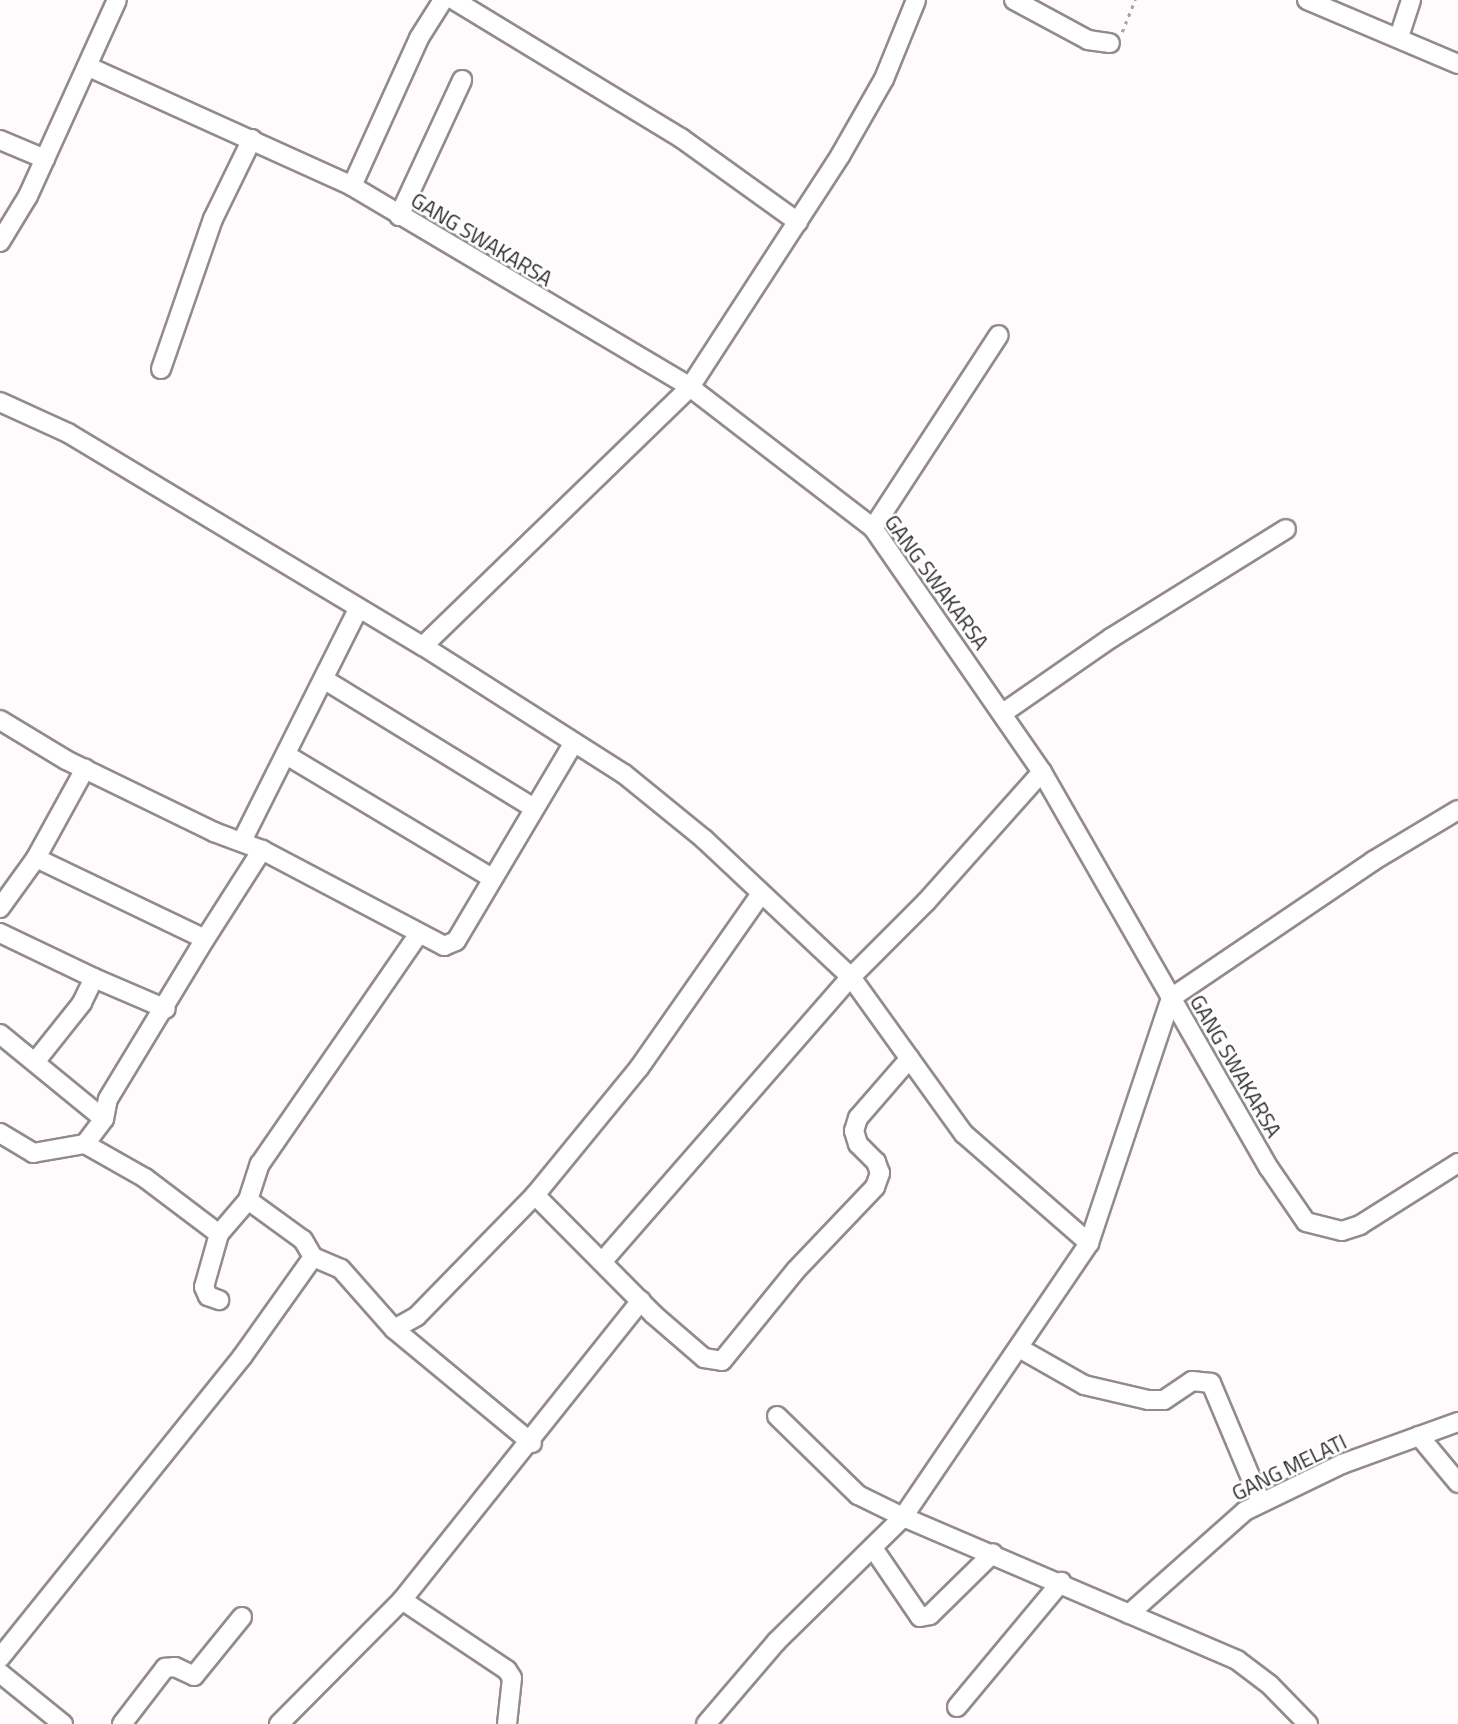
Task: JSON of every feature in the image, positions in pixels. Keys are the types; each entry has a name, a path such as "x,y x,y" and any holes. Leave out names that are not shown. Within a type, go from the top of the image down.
{"street":[{"path":"0,242 45,159 117,0"},
{"path":"352,186 419,38 443,0"},
{"path":"454,0 681,138 798,222"},
{"path":"423,646 690,387 798,222 884,79 916,0"},
{"path":"1014,0 1088,40 1110,43"},
{"path":"1307,0 1458,64"},
{"path":"1399,37 1411,0"},
{"name":"GANG SWAKARSA","path":"89,66 352,186 690,387 873,528 1042,772 1292,1207 1306,1222 1342,1231 1360,1225 1458,1163"},
{"path":"399,216 462,80"},
{"path":"161,369 213,219 252,139"},
{"path":"0,140 45,159"},
{"path":"873,528 999,335"},
{"path":"0,402 68,433 423,646 624,774 704,839 851,977 964,1134 1089,1243"},
{"path":"1003,713 1111,638 1286,528"},
{"path":"242,841 288,756 358,609"},
{"path":"324,680 534,808"},
{"path":"0,720 85,769 262,850 437,945 450,946 573,744"},
{"path":"288,756 492,878"},
{"path":"0,908 36,858 85,769"},
{"path":"602,1262 851,977 926,902 1042,772"},
{"path":"706,1724 776,1642 903,1517 1089,1243 1171,998 1373,861 1458,810"},
{"path":"85,1144 104,1119 108,1099 262,850"},
{"path":"36,858 205,939"},
{"path":"394,1329 417,1316 535,1195 639,1068 761,894"},
{"path":"0,933 166,1009"},
{"path":"219,1300 208,1296 204,1287 219,1234 248,1200 260,1164 418,935"},
{"path":"35,1062 82,1003 94,978"},
{"path":"0,1034 104,1119"},
{"path":"535,1195 641,1301 704,1358 722,1361 796,1270 875,1187 880,1173 876,1161 859,1144 854,1131 858,1118 910,1058"},
{"path":"0,1133 33,1153 85,1144 145,1178 219,1234"},
{"path":"248,1200 303,1240 313,1257 341,1269 394,1329 532,1443"},
{"path":"0,1658 242,1357 313,1257"},
{"path":"279,1724 402,1600 532,1443 641,1301"},
{"path":"1019,1348 1084,1385 1148,1400 1164,1400 1192,1381 1212,1383 1261,1502"},
{"path":"777,1416 858,1495 903,1517 1061,1582 1237,1660 1302,1722"},
{"name":"GANG MELATI","path":"1129,1614 1216,1534 1261,1502 1342,1464 1458,1422"},
{"path":"1419,1436 1458,1483"},
{"path":"873,1548 920,1616 930,1615 993,1553"},
{"path":"957,1707 1061,1582"},
{"path":"402,1600 507,1670 512,1678 507,1724"},
{"path":"122,1724 165,1668 175,1667 194,1676 242,1617"},
{"path":"0,1673 63,1724"}],"path":[{"path":"1110,43 1126,27 1135,0"}]}
